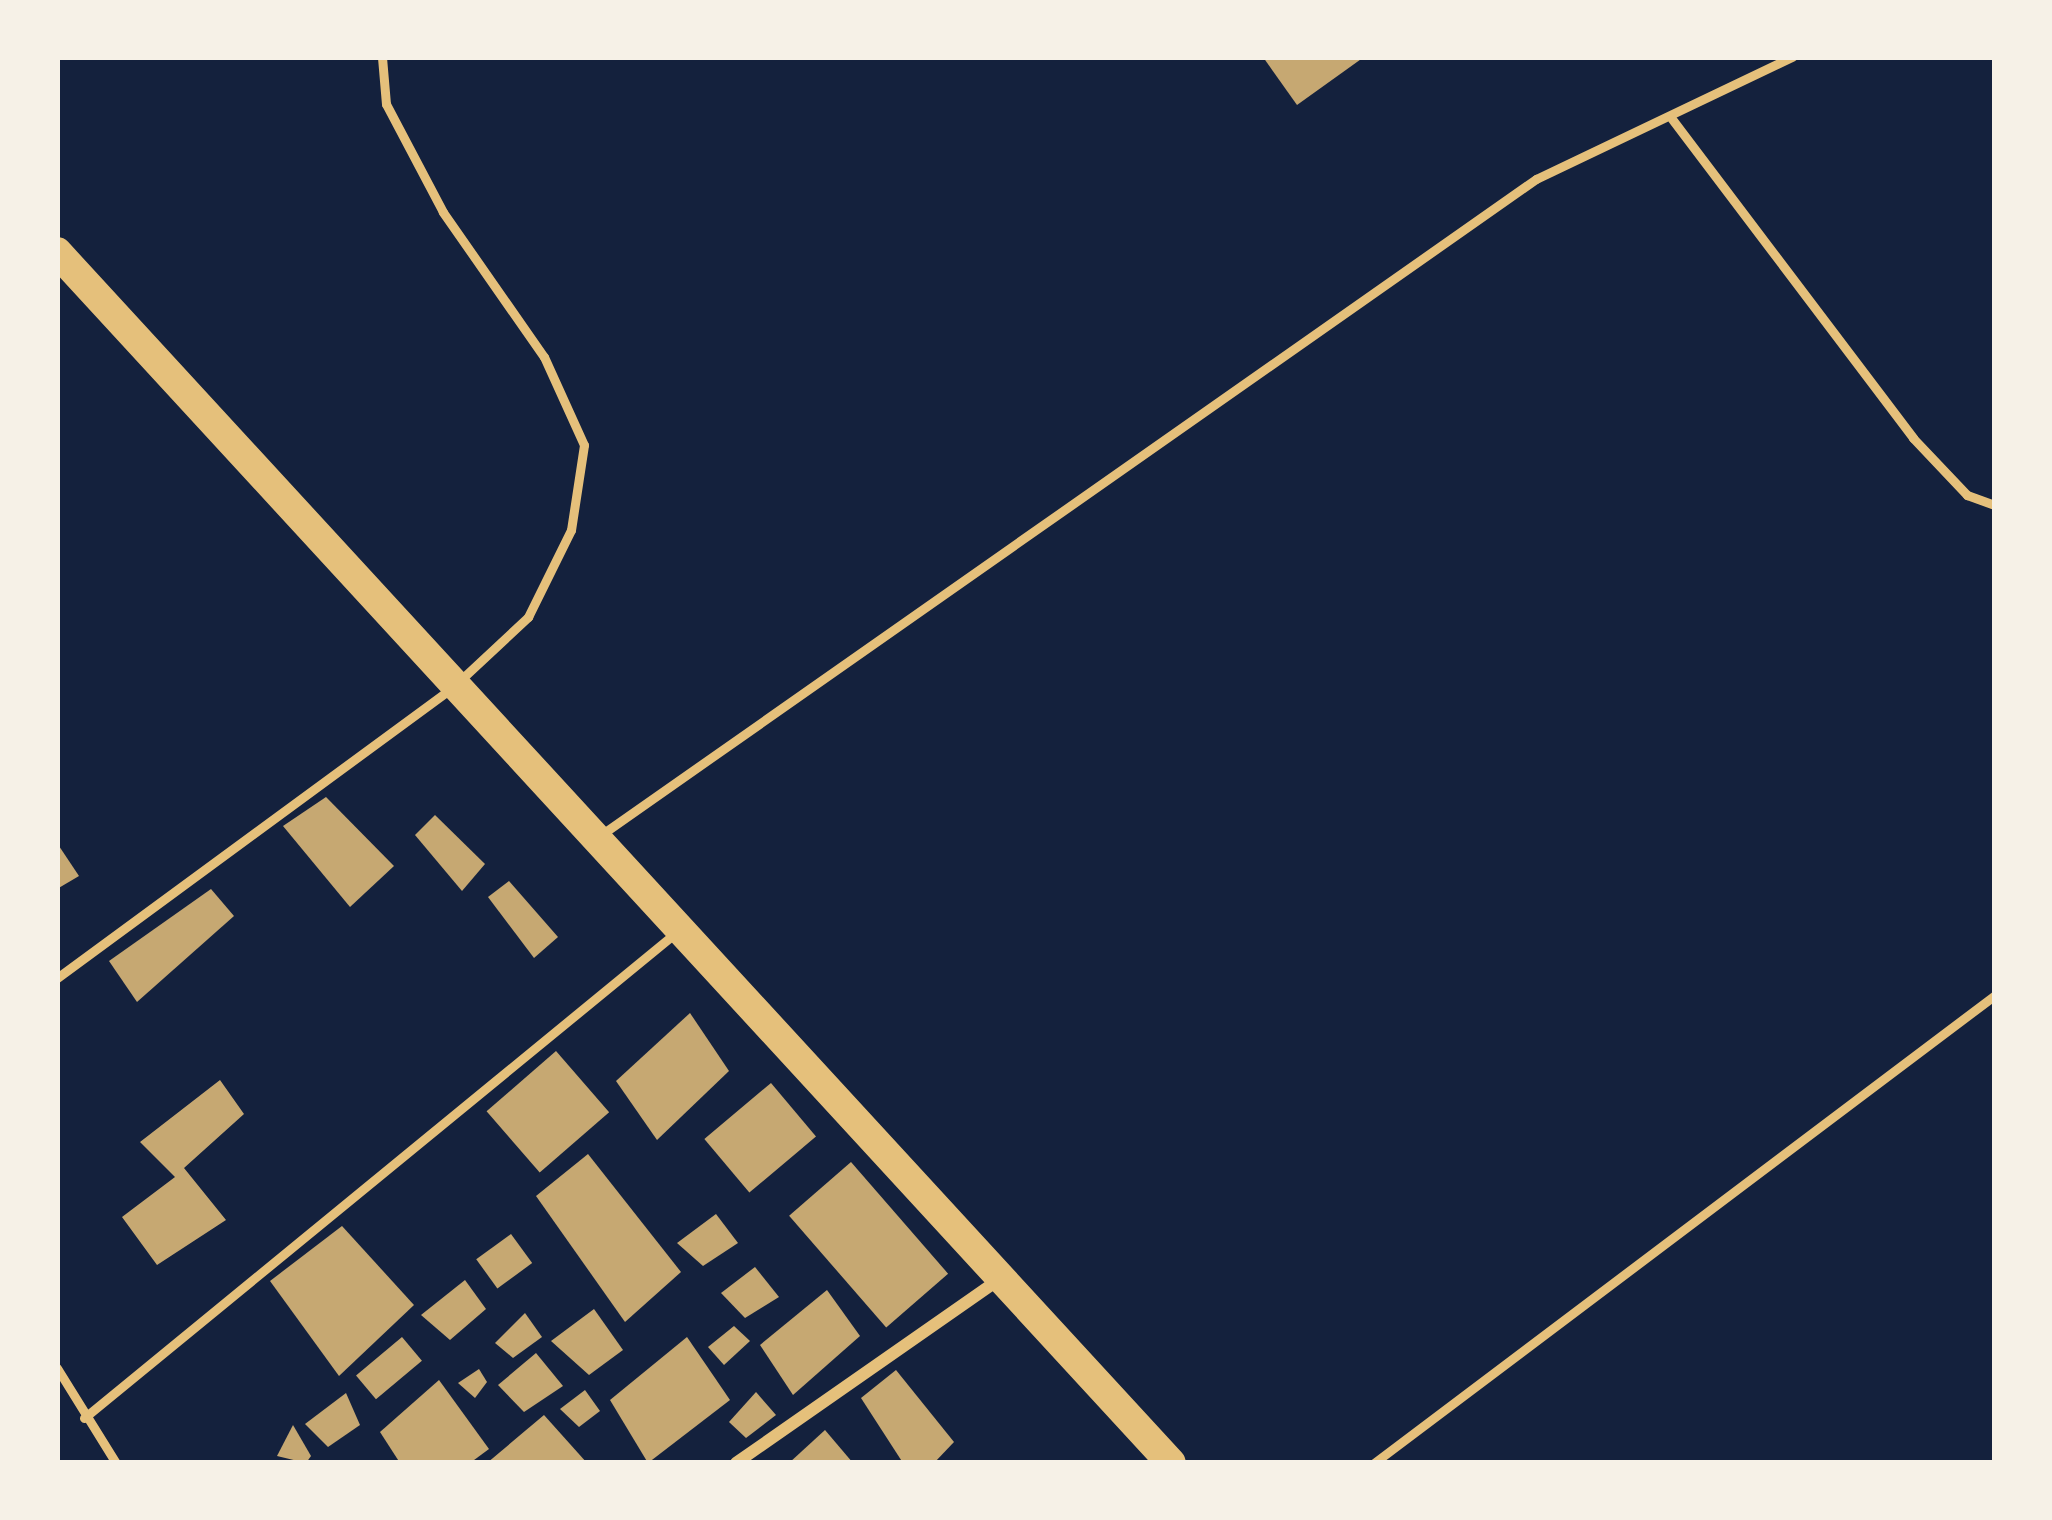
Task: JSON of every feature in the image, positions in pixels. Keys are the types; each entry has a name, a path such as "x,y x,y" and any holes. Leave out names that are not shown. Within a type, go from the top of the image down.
{"main road":[{"path":"57,252 1171,1463"}],"street":[{"path":"736,1463 1000,1279"}],"lane":[{"path":"57,977 453,687 528,617 571,530 584,446 544,357 443,212 386,104 382,57"},
{"path":"594,840 1536,179 1672,119 1792,57"},
{"path":"1672,119 1913,438 1966,495 1995,505"},
{"path":"84,1418 678,930"},
{"path":"1374,1463 1995,995"},
{"path":"57,1368 116,1463"}],"building":[{"path":"1263,57 1364,57 1297,105"},
{"path":"326,797 394,866 350,907 283,826"},
{"path":"435,815 485,864 462,891 415,835"},
{"path":"57,843 79,876 57,889"},
{"path":"509,881 558,937 534,958 488,897"},
{"path":"211,889 234,916 137,1002 109,961"},
{"path":"690,1013 729,1071 657,1140 616,1081"},
{"path":"556,1051 609,1112 540,1172 487,1111"},
{"path":"220,1080 244,1114 184,1168 226,1220 157,1265 122,1217 175,1177 140,1142"},
{"path":"771,1083 816,1137 749,1193 704,1139"},
{"path":"588,1154 681,1272 625,1322 536,1196"},
{"path":"851,1162 948,1274 886,1327 789,1216"},
{"path":"716,1214 738,1243 703,1266 677,1243"},
{"path":"342,1226 414,1305 339,1376 270,1281"},
{"path":"511,1234 532,1263 497,1288 476,1259"},
{"path":"755,1267 779,1297 745,1318 721,1293"},
{"path":"465,1280 486,1309 450,1340 421,1315"},
{"path":"827,1290 860,1336 793,1395 760,1345"},
{"path":"594,1309 623,1350 589,1375 551,1341"},
{"path":"525,1313 542,1337 513,1358 495,1343"},
{"path":"734,1326 750,1341 724,1365 708,1347"},
{"path":"402,1337 422,1361 376,1399 356,1376"},
{"path":"687,1337 730,1400 648,1463 610,1400"},
{"path":"536,1353 563,1386 524,1412 498,1385"},
{"path":"479,1369 487,1382 475,1398 458,1383"},
{"path":"896,1370 954,1442 934,1463 903,1463 861,1398"},
{"path":"439,1380 489,1449 470,1463 400,1463 380,1432"},
{"path":"585,1390 600,1411 579,1427 560,1409"},
{"path":"756,1392 776,1415 746,1438 729,1422"},
{"path":"346,1393 360,1425 328,1447 305,1424"},
{"path":"544,1415 587,1463 487,1463"},
{"path":"293,1425 311,1456 306,1463 277,1456"},
{"path":"825,1430 853,1463 789,1463"}]}
